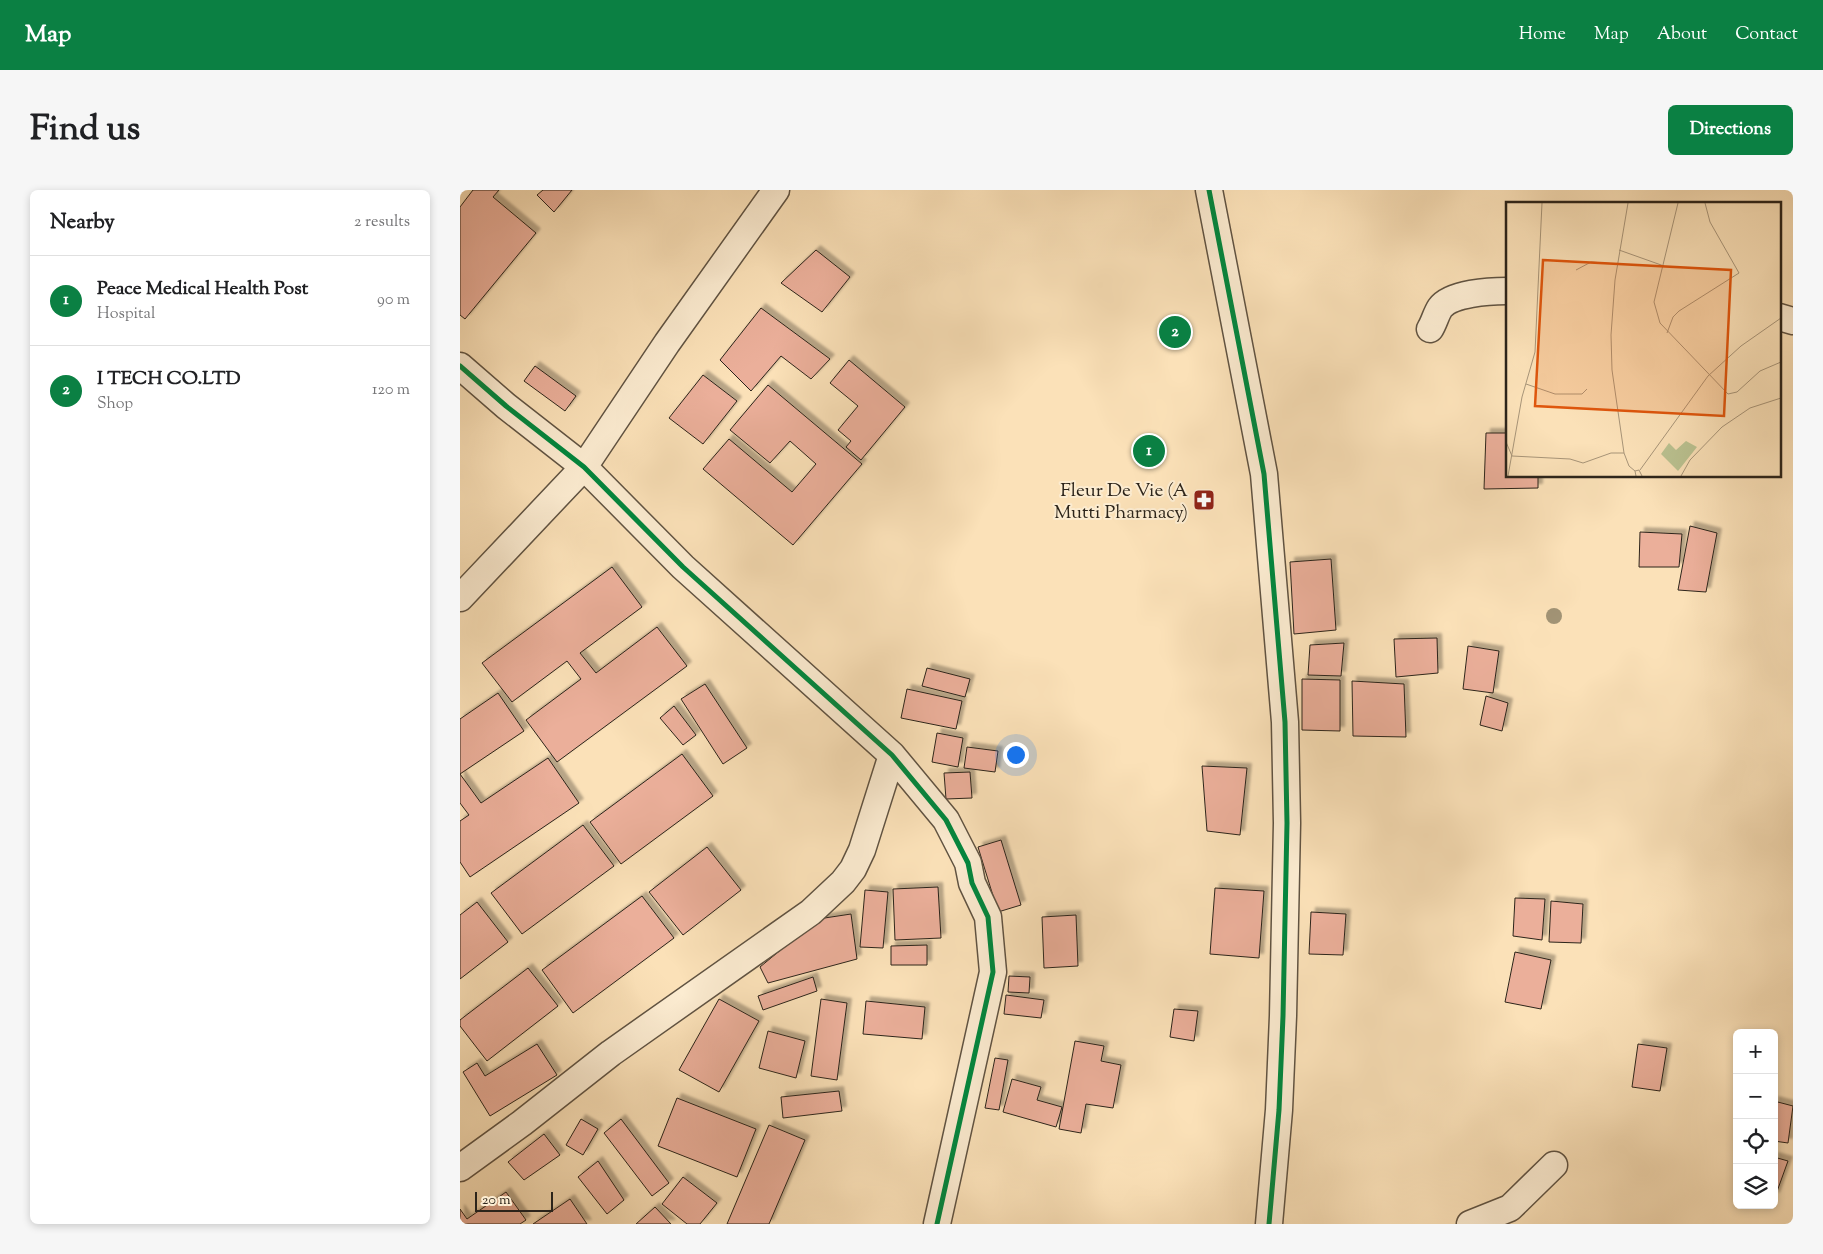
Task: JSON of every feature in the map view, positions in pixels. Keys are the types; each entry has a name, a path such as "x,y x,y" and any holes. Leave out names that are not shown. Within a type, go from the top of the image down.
{"street":[{"path":"460,598 584,467 667,344 776,190"},
{"path":"1209,190 1264,474 1285,722 1287,823 1283,1016 1279,1110 1269,1224"},
{"path":"1430,329 1441,307 1450,300 1464,295 1506,291"},
{"path":"1780,317 1793,321"},
{"path":"460,366 506,406 584,467 683,567 892,755 946,820 960,845 988,918 993,972 937,1224"},
{"path":"460,1168 611,1053 811,912 843,882 853,870 862,850 892,755"},
{"path":"1470,1224 1510,1208 1554,1165"}],"building":[{"path":"473,190 499,190 493,197 536,233 465,319 460,315 460,207"},
{"path":"543,190 572,190 554,212 537,195"},
{"path":"816,250 850,277 822,312 781,283"},
{"path":"761,308 830,359 811,379 781,356 751,391 720,360"},
{"path":"849,360 905,407 861,460 846,447 851,441 838,430 858,406 830,383"},
{"path":"535,366 576,396 565,411 524,381"},
{"path":"703,375 737,401 703,444 669,418"},
{"path":"768,385 862,464 793,545 703,469 729,439 792,492 816,464 790,441 770,463 730,430"},
{"path":"1486,433 1506,433 1506,478 1538,478 1538,488 1484,489"},
{"path":"1690,526 1717,533 1706,592 1678,590"},
{"path":"1640,532 1682,534 1679,567 1639,567"},
{"path":"1331,559 1336,630 1294,634 1290,562"},
{"path":"612,567 642,607 580,653 596,673 657,627 687,666 557,762 526,720 581,679 567,661 512,702 482,663"},
{"path":"1437,638 1438,673 1396,677 1394,639"},
{"path":"1344,643 1341,676 1308,675 1310,645"},
{"path":"1468,646 1499,651 1493,693 1463,689"},
{"path":"927,668 970,679 965,697 922,686"},
{"path":"1302,679 1340,680 1340,731 1302,730"},
{"path":"1352,681 1404,684 1406,737 1353,736"},
{"path":"705,684 747,748 723,764 681,699"},
{"path":"907,689 962,701 956,729 901,718"},
{"path":"498,693 524,731 460,774 460,719"},
{"path":"1486,696 1508,703 1502,731 1480,725"},
{"path":"674,706 696,735 683,745 660,718"},
{"path":"937,733 963,738 958,767 932,762"},
{"path":"967,747 998,751 995,772 964,768"},
{"path":"682,754 713,796 621,864 590,822"},
{"path":"548,758 579,803 470,877 460,862 460,821 469,815 460,803 460,774 481,803"},
{"path":"1202,766 1247,768 1240,835 1207,831"},
{"path":"970,772 972,798 946,799 944,773"},
{"path":"583,825 614,866 522,934 491,893"},
{"path":"1001,840 1021,905 998,912 978,847"},
{"path":"707,847 741,890 683,935 649,892"},
{"path":"938,887 941,938 895,940 893,889"},
{"path":"1215,888 1264,891 1259,958 1210,954"},
{"path":"865,890 888,892 883,948 860,947"},
{"path":"642,896 674,938 573,1013 542,970"},
{"path":"1515,898 1545,899 1542,940 1513,936"},
{"path":"1551,901 1583,904 1581,943 1549,942"},
{"path":"477,902 508,942 460,979 460,915"},
{"path":"1311,912 1346,914 1343,955 1309,954"},
{"path":"851,914 857,959 768,983 760,967 818,919"},
{"path":"1076,915 1078,966 1044,968 1042,917"},
{"path":"927,945 927,965 891,965 891,946"},
{"path":"1515,952 1551,960 1541,1009 1505,1002"},
{"path":"528,968 558,1006 487,1061 460,1026 460,1020"},
{"path":"1009,976 1030,977 1029,993 1008,992"},
{"path":"813,977 817,991 763,1010 758,996"},
{"path":"1006,995 1044,1000 1041,1018 1004,1014"},
{"path":"719,999 759,1021 719,1092 679,1070"},
{"path":"821,999 847,1003 837,1080 811,1076"},
{"path":"866,1001 925,1007 922,1039 863,1034"},
{"path":"1174,1009 1198,1011 1194,1041 1170,1037"},
{"path":"768,1031 805,1041 796,1078 759,1068"},
{"path":"1075,1041 1104,1046 1101,1061 1121,1065 1113,1108 1086,1104 1081,1133 1059,1129"},
{"path":"537,1044 557,1075 490,1116 463,1072 477,1063 485,1076"},
{"path":"1638,1044 1667,1048 1660,1091 1632,1087"},
{"path":"995,1058 1008,1060 999,1110 985,1108"},
{"path":"1012,1079 1041,1087 1037,1100 1062,1107 1056,1127 1003,1112"},
{"path":"839,1091 842,1111 783,1118 781,1097"},
{"path":"677,1098 756,1129 737,1177 658,1146"},
{"path":"1778,1102 1793,1106 1788,1143 1778,1142"},
{"path":"581,1119 598,1129 583,1155 566,1145"},
{"path":"621,1119 669,1183 652,1196 604,1133"},
{"path":"769,1125 805,1140 769,1224 727,1224"},
{"path":"544,1134 560,1155 524,1180 508,1162"},
{"path":"1778,1158 1788,1161 1778,1189"},
{"path":"598,1161 624,1200 607,1214 578,1177"},
{"path":"683,1177 717,1203 700,1224 687,1224 662,1204"},
{"path":"506,1192 526,1220 520,1224 460,1224 460,1209 467,1219"},
{"path":"570,1199 587,1224 533,1224"},
{"path":"655,1207 671,1224 636,1224"}],"cycle path":[{"path":"1209,190 1264,474 1285,722 1287,823 1283,1016 1279,1110 1269,1224"},
{"path":"460,366 506,406 584,467 683,567 892,755 946,820 968,863 972,883 988,917 993,972 937,1224"}],"place":[{"name":"I TECH CO.LTD","path":"1175,332"},
{"name":"Peace Medical Health Post","path":"1149,451"},
{"name":"Fleur De Vie (A Mutti Pharmacy)","path":"1204,500"}]}
